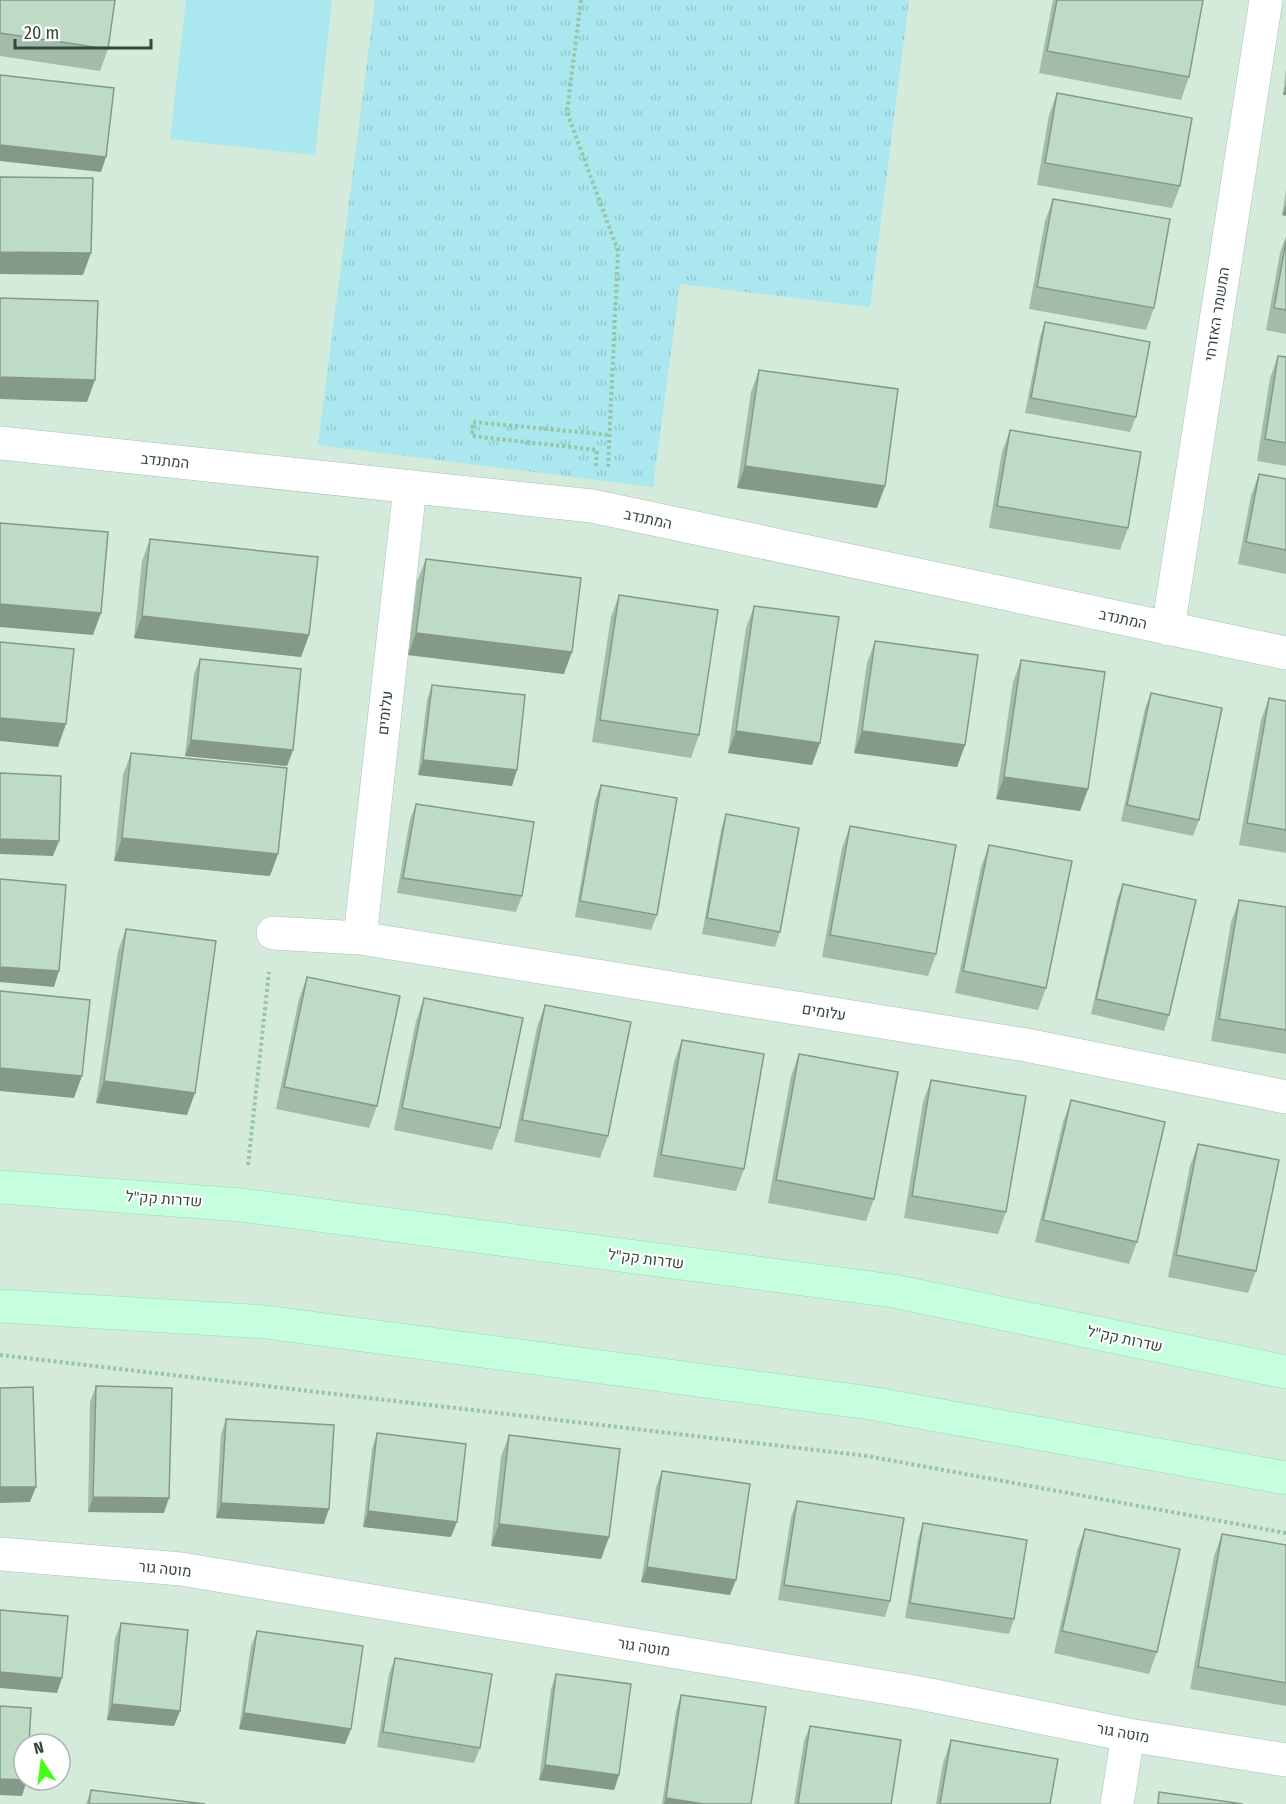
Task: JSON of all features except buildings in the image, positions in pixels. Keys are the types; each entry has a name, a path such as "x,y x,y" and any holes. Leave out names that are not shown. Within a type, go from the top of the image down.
{"main road":[{"name":"שדרות קק\"ל","path":"0,1187 242,1205 893,1291 1286,1372"},
{"path":"0,1306 266,1322 870,1403 1286,1478"}],"street":[{"name":"המשמר האזרחי","path":"1168,629 1266,0"},
{"name":"המתנדב","path":"0,442 592,506 1286,653"},
{"name":"עלומים","path":"360,938 410,487"},
{"name":"עלומים","path":"273,933 360,938 1026,1045 1286,1097"},
{"name":"מוטה גור","path":"0,1554 181,1569 920,1693 1128,1735 1286,1760"},
{"path":"1117,1804 1128,1735"}],"path":[{"path":"581,0 567,112 618,251 610,435 608,468 595,467 597,450 472,436 473,422 610,435"},
{"path":"249,1158 273,933"},
{"path":"0,1355 867,1456 1286,1533"}],"shaded area":[{"path":"0,0 1286,0 1286,1804 0,1804"}],"green space":[{"path":"186,0 332,0 315,155 170,139"},
{"path":"375,0 909,0 870,307 680,284 653,487 318,445"}]}
